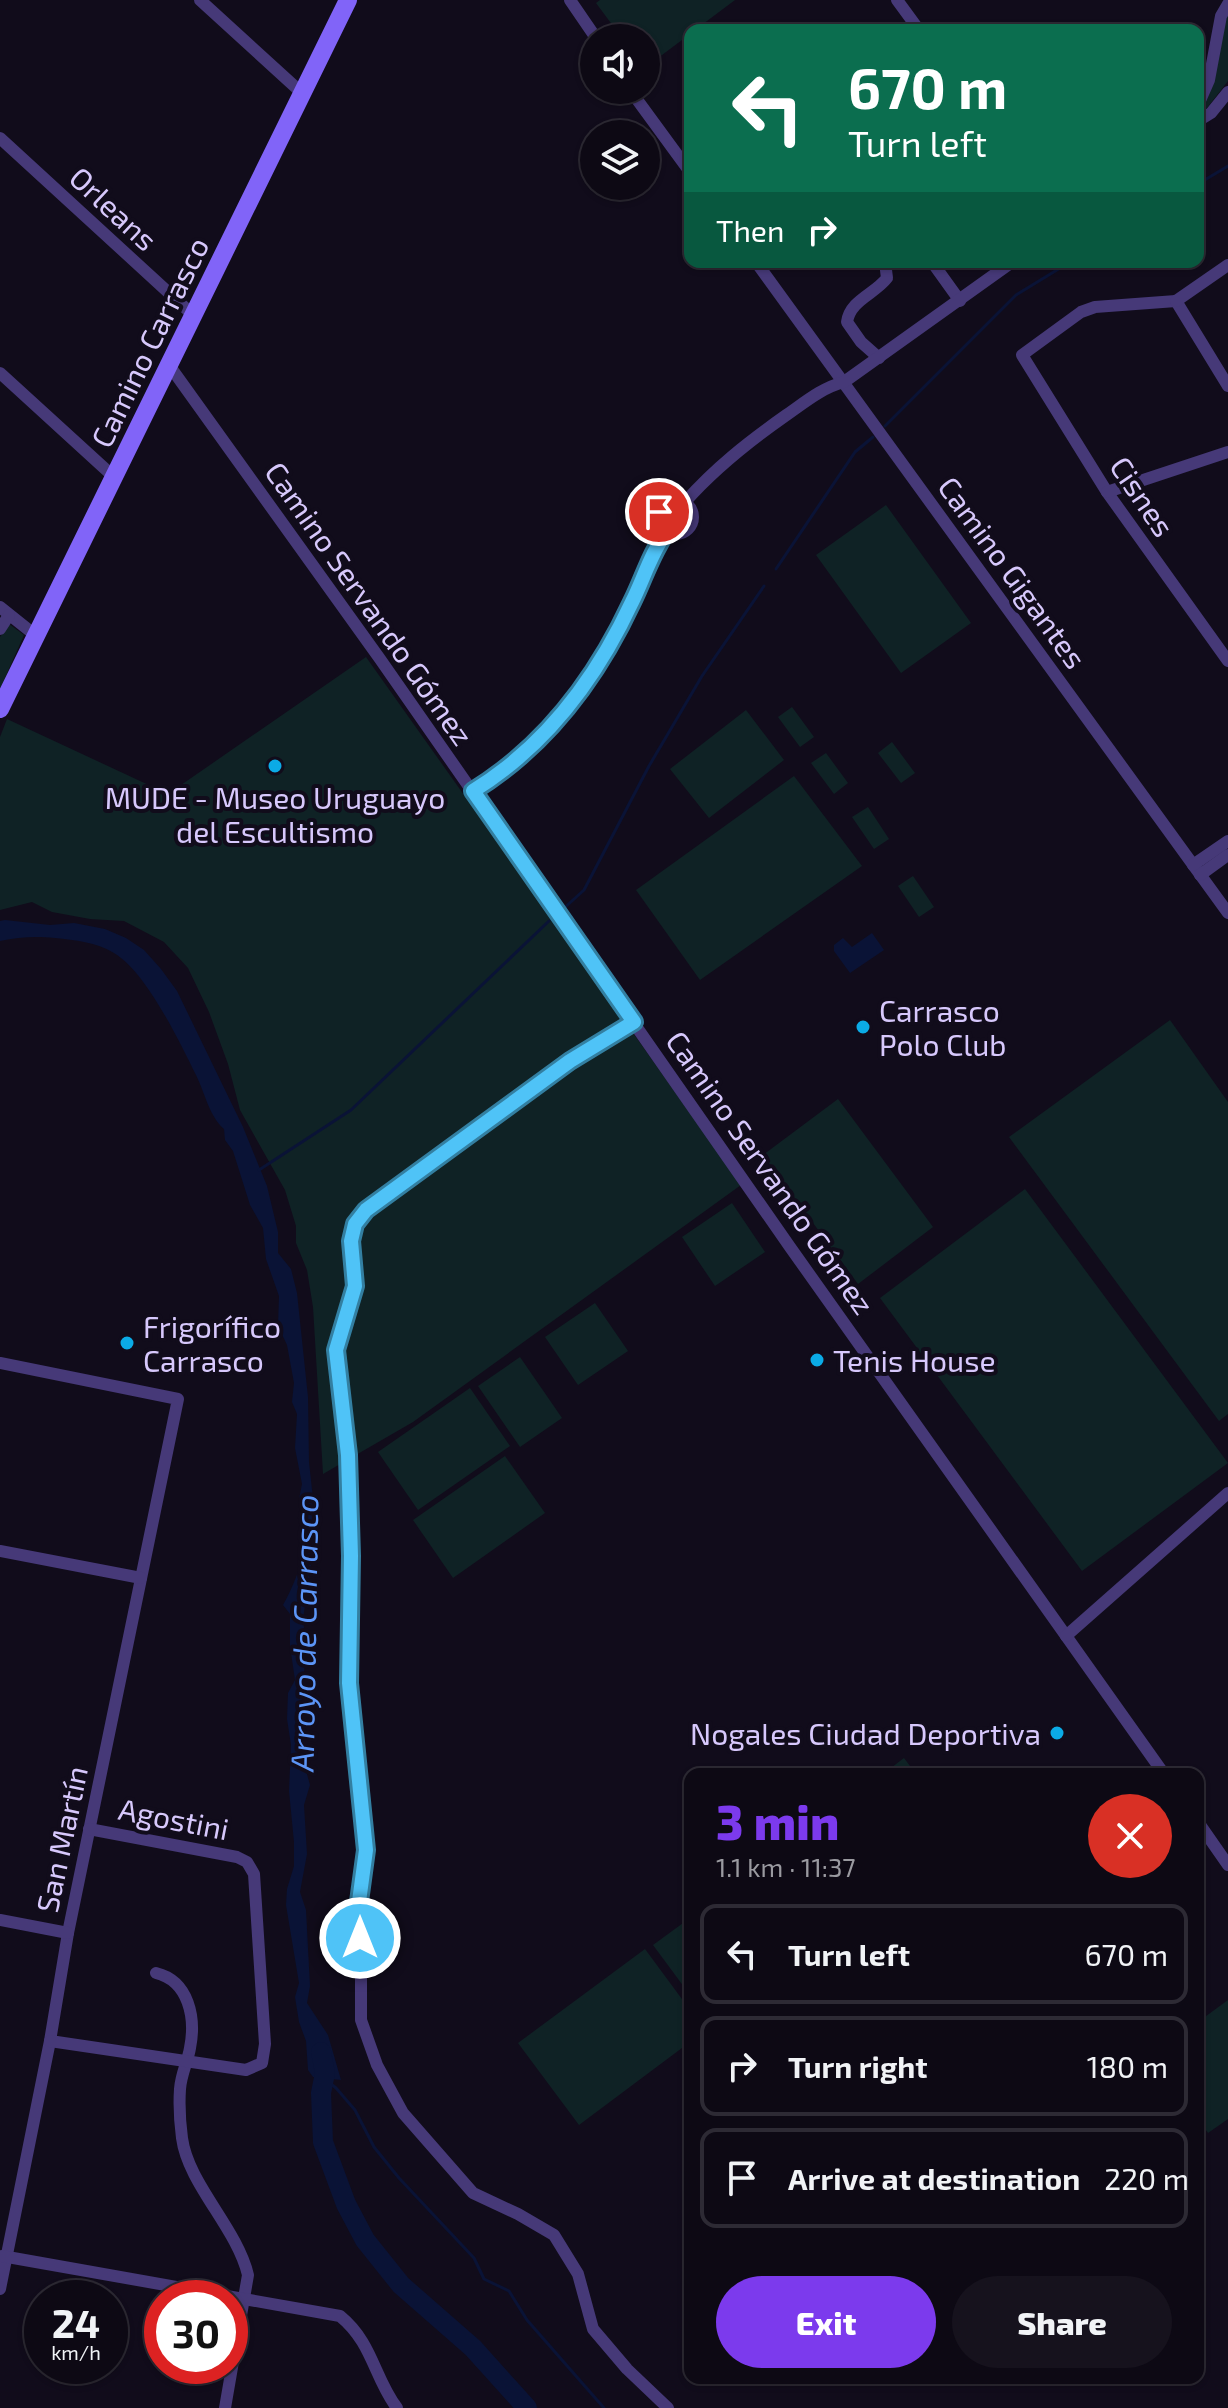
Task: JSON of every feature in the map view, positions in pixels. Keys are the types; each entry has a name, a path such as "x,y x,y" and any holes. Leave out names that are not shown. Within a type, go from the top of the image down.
{"main road":[{"name":"Camino Carrasco","path":"0,709 348,0"}],"street":[{"path":"200,0 303,94"},
{"path":"570,0 586,24"},
{"path":"897,0 915,24"},
{"path":"1204,89 1213,66 1221,16 1228,4"},
{"path":"1204,117 1228,92"},
{"path":"640,104 684,164"},
{"name":"Orleans","path":"0,138 193,315"},
{"path":"1228,265 1176,301 1228,386"},
{"name":"Camino Gigantes","path":"760,268 1228,913"},
{"path":"879,358 861,342 847,322 848,312 855,304 887,278 886,268"},
{"path":"936,268 960,301"},
{"path":"685,502 742,446 827,387 844,382 1004,268"},
{"name":"Cisnes","path":"1176,301 1095,307 1081,312 1022,355 1107,492 1228,661"},
{"name":"Camino Servando Gómez","path":"169,365 473,791 790,1247 1160,1768"},
{"path":"0,373 114,477"},
{"path":"1107,492 1228,452"},
{"path":"675,500 685,502 693,515 690,526 677,534 667,531 659,518 661,507 675,500"},
{"path":"473,791 502,772 537,741 578,696 601,664 653,553 667,531"},
{"path":"0,629 4,611 35,635"},
{"path":"1197,870 1228,841"},
{"path":"1197,870 1228,855"},
{"path":"634,1022 570,1061 366,1210 355,1224 351,1241 355,1286 336,1350 348,1455 351,1556 349,1683 366,1850 358,1909 361,2020 364,2031 377,2065 403,2113 473,2193 554,2235 578,2274 593,2329 627,2369 668,2408"},
{"name":"San Martín","path":"0,1363 178,1399 68,1933 50,2041 3,2256 0,2289"},
{"path":"1066,1636 1228,1493"},
{"path":"0,1551 141,1578"},
{"name":"Agostini","path":"89,1829 237,1857 247,1862 254,1874 265,2044 262,2063 246,2070 185,2061"},
{"path":"1204,1831 1228,1865"},
{"path":"0,1920 68,1933"},
{"path":"156,1973 168,1976 188,2000 191,2013 190,2049 180,2090 182,2141 207,2197 243,2254 247,2280"},
{"path":"50,2041 185,2061"},
{"path":"3,2256 144,2281"},
{"path":"248,2300 340,2316 352,2326 367,2347 397,2408"},
{"path":"225,2408 229,2384"}],"green space":[{"path":"600,0 735,0 703,24 684,24 684,38 660,56 660,24 612,24 596,3"},
{"path":"1226,17 1228,81 1204,112 1204,101 1215,75"},
{"path":"886,505 971,623 901,673 816,555"},
{"path":"9,624 24,635 0,689 0,637"},
{"path":"366,657 741,1185 413,1422 323,1474 313,1307 307,1270 296,1243 296,1226 285,1190 240,1110 228,1064 209,1012 188,968 164,942 124,921 52,912 32,902 0,910 0,737 7,719 168,794"},
{"path":"792,707 814,737 800,747 778,717"},
{"path":"746,710 784,760 709,818 670,769"},
{"path":"892,742 915,773 901,783 878,753"},
{"path":"826,753 848,783 834,794 811,763"},
{"path":"794,776 862,866 700,980 636,890"},
{"path":"868,807 889,839 874,849 852,817"},
{"path":"913,876 934,907 919,917 898,886"},
{"path":"1170,1020 1228,1102 1228,1414 1219,1421 1009,1137"},
{"path":"838,1099 933,1227 858,1284 763,1155"},
{"path":"1025,1189 1228,1463 1082,1571 880,1298"},
{"path":"732,1203 765,1252 715,1286 682,1237"},
{"path":"595,1303 628,1351 578,1385 545,1337"},
{"path":"520,1357 562,1418 520,1447 478,1386"},
{"path":"470,1388 510,1446 418,1510 378,1452"},
{"path":"505,1456 545,1513 453,1578 413,1520"},
{"path":"904,1758 912,1768 891,1768"},
{"path":"684,1922 684,1987 653,1945"},
{"path":"645,1949 684,2002 684,2046 579,2125 518,2043"},
{"path":"1228,2000 1228,2119 1208,2133 1204,2127 1204,2018"}],"water":[{"path":"0,921 50,925 74,923 105,929 144,950 177,991 243,1127 267,1186 278,1232 278,1253 291,1269 297,1293 308,1397 309,1462 315,1517 303,1619 306,1645 301,1717 302,1756 310,1785 304,1805 307,1854 300,1892 306,1910 310,1986 307,2003 328,2035 341,2080 313,2077 308,2070 306,2041 295,1997 299,1983 286,1905 294,1866 288,1693 295,1680 290,1646 290,1614 283,1605 300,1567 306,1524 299,1499 302,1484 295,1448 297,1414 292,1402 294,1383 287,1345 278,1326 279,1296 266,1259 263,1228 250,1205 233,1151 225,1140 224,1129 211,1111 171,1027 138,976 114,953 93,944 41,937 0,941"},
{"path":"872,933 884,950 850,973 834,951 834,945 843,938 852,947"}],"waterway":[{"path":"1204,180 1228,166"},
{"path":"885,426 1016,295 1060,268"},
{"path":"776,569 855,452 873,437"},
{"path":"562,910 584,890 649,766 702,676 764,586"},
{"path":"259,1170 351,1110 549,921"},
{"name":"Arroyo de Carrasco","path":"321,2052 325,2073 321,2093 323,2142 346,2204 365,2240 401,2285 473,2348 527,2408"},
{"path":"325,2079 355,2110 374,2147 399,2178 474,2258 484,2279 509,2291 527,2320 604,2408"}],"place":[{"name":"MUDE - Museo Uruguayo del Escultismo","path":"275,766"},
{"name":"Carrasco Polo Club","path":"863,1027"},
{"name":"Frigorífico Carrasco","path":"127,1343"},
{"name":"Tenis House","path":"817,1360"},
{"name":"Nogales Ciudad Deportiva","path":"1057,1733"}],"route":[{"path":"360,1938 358,1909 366,1850 349,1683 351,1556 348,1455 336,1365 339,1336 355,1286 351,1241 355,1224 366,1210 570,1061 634,1022 473,791 502,772 537,741 578,696 601,664 653,553 667,531 660,523 659,512"}]}
